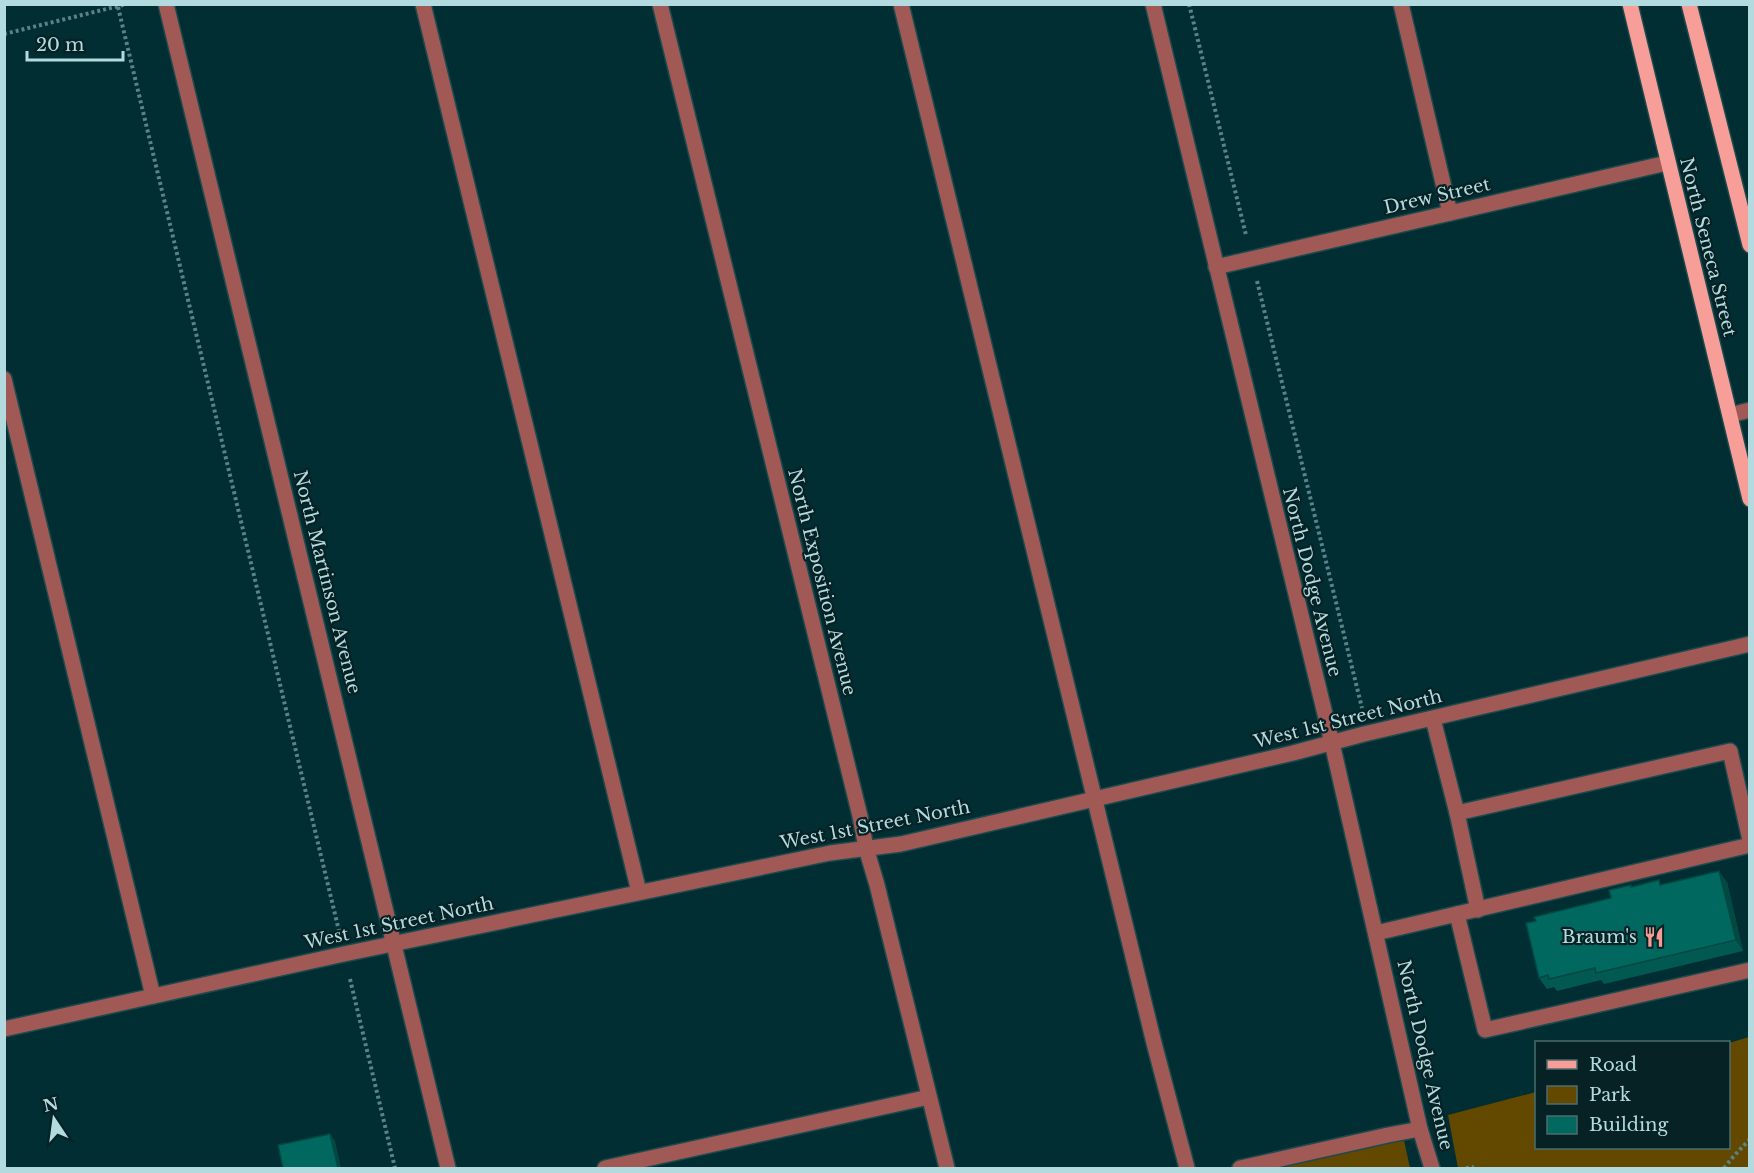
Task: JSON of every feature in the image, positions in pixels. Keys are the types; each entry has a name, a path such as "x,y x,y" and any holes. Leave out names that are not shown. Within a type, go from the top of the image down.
{"main road":[{"name":"North Seneca Street","path":"1630,4 1749,499"},
{"path":"1689,4 1749,244"}],"street":[{"name":"North Martinson Avenue","path":"166,4 448,1168"},
{"path":"423,4 639,892"},
{"name":"North Exposition Avenue","path":"660,4 866,848 947,1168"},
{"path":"902,4 1187,1168"},
{"name":"North Dodge Avenue","path":"1153,4 1332,743 1420,1129 1432,1168"},
{"path":"1401,4 1450,213"},
{"name":"Drew Street","path":"1216,267 1667,164"},
{"path":"4,379 153,996"},
{"path":"1730,415 1749,410"},
{"name":"West 1st Street North","path":"4,1029 639,892 830,853 901,844 1749,644"},
{"path":"1433,718 1478,910"},
{"path":"1457,813 1730,751 1749,840"},
{"path":"1376,933 1749,845"},
{"path":"1457,914 1485,1030 1749,970"},
{"path":"605,1168 929,1097"},
{"path":"1240,1168 1420,1129"}],"path":[{"path":"4,34 127,4"},
{"path":"1189,4 1362,708"},
{"path":"118,7 340,936"},
{"path":"350,979 395,1168"},
{"path":"1724,1168 1749,1139"},
{"path":"1466,1168 1474,1167"}],"green space":[{"path":"1749,1037 1749,1168 1458,1168 1448,1115 1535,1092 1535,1149 1730,1149 1730,1043"},
{"path":"1404,1140 1410,1168 1275,1168"}],"building":[{"path":"1719,871 1736,940 1596,973 1595,968 1549,979 1548,975 1539,978 1526,923 1536,921 1534,917 1611,898 1609,890 1659,880 1660,885"},
{"path":"330,1134 338,1168 283,1168 278,1145"}],"place":[{"name":"Braum's","path":"1654,937"}]}
